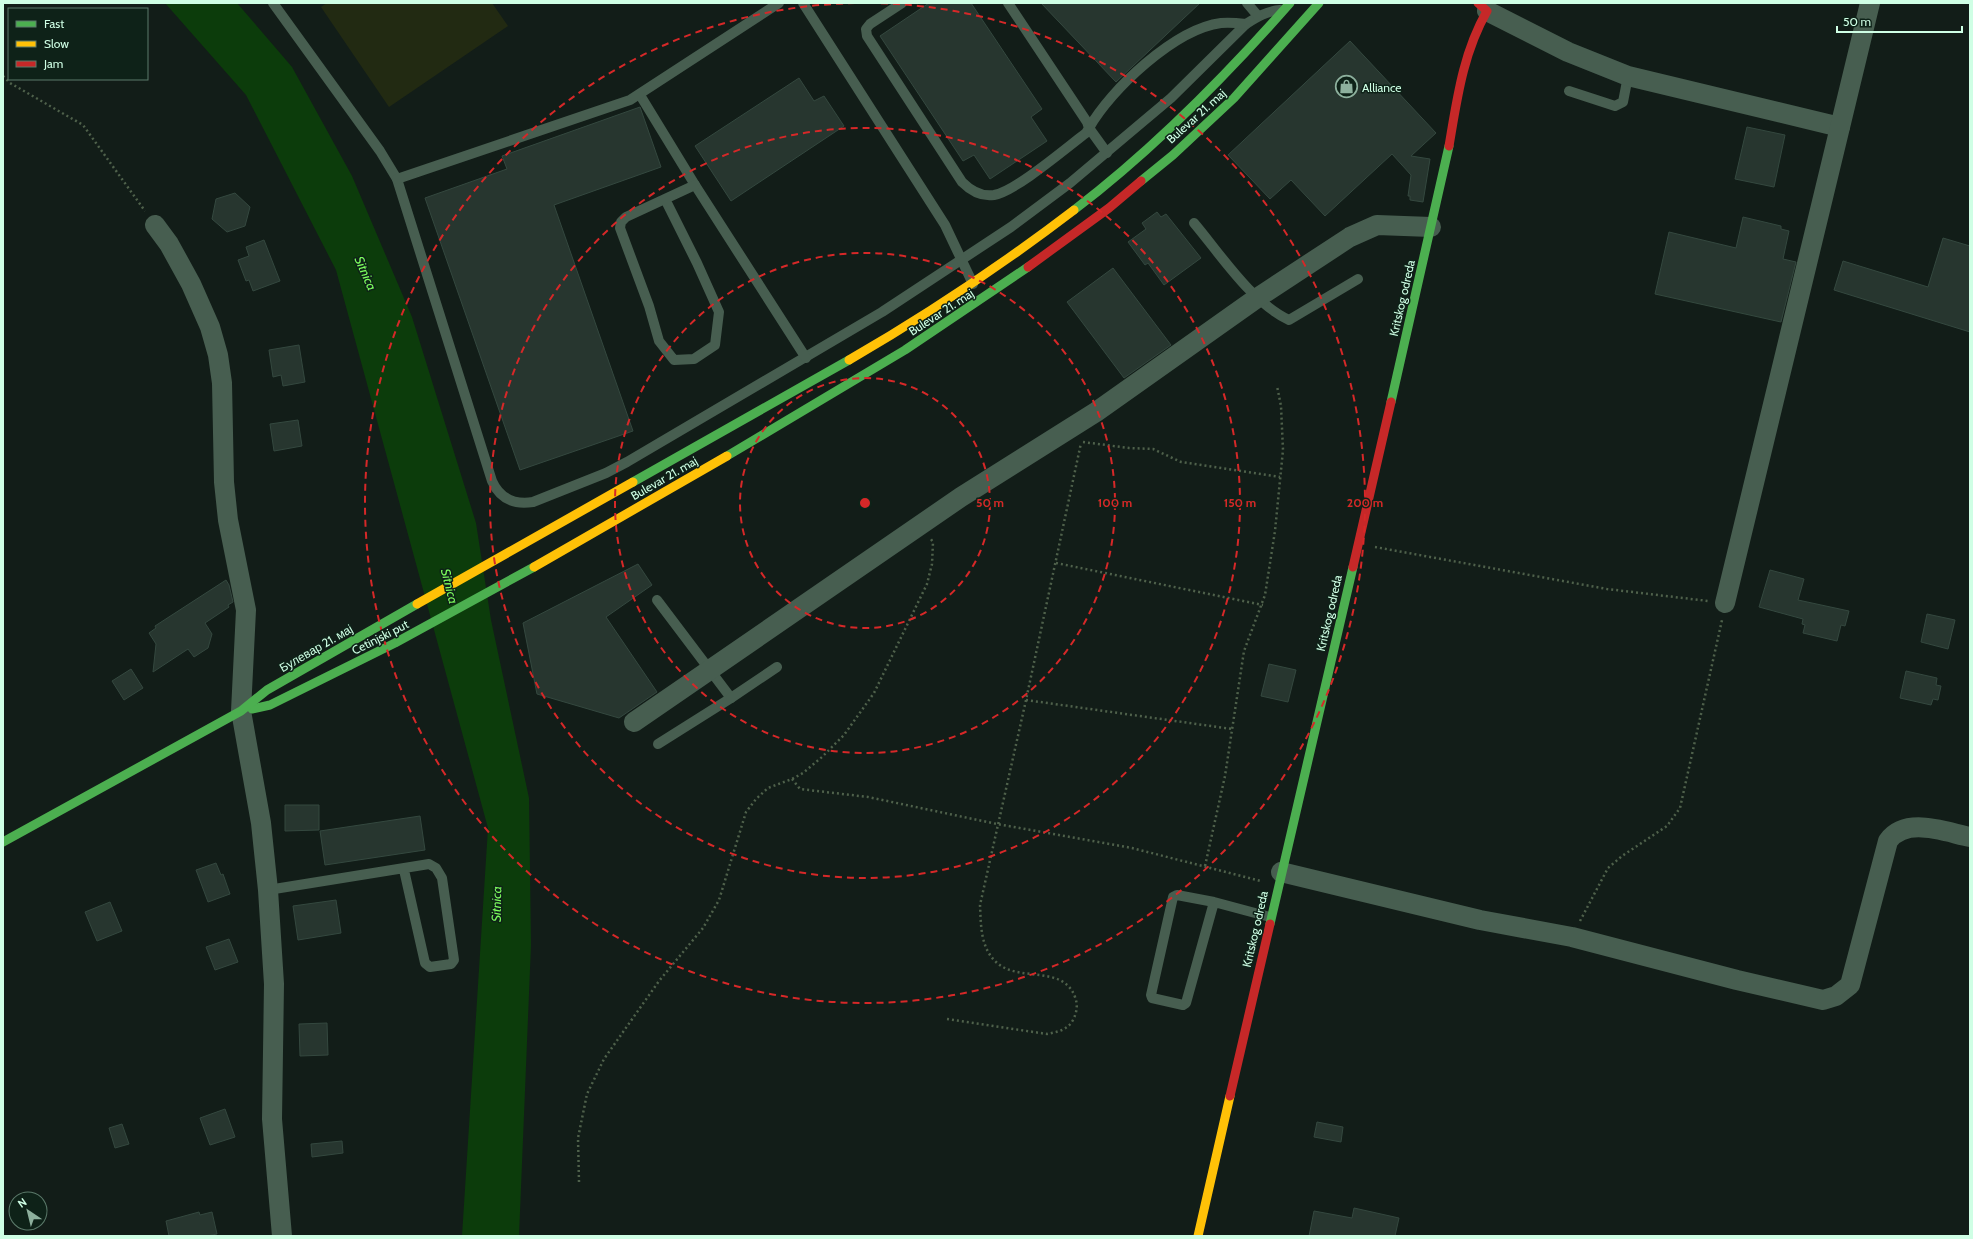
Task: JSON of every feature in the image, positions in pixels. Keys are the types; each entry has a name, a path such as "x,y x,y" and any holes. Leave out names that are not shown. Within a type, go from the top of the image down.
{"main road":[{"name":"Bulevar 21. maj","path":"524,572 754,441 892,358 967,311 1045,257 1109,208 1234,98 1270,60 1319,3"},
{"name":"Bulevar 21. maj","path":"513,551 901,330 973,284 1066,217 1132,163 1216,84 1287,7"},
{"name":"Kritskog odreda","path":"1198,1236 1270,917 1431,227 1468,49 1483,7"},
{"name":"Cetinjski put","path":"406,611 513,551"},
{"name":"Cetinjski put","path":"240,711 270,705 412,635 524,572"},
{"name":"Булевар 21. мај","path":"240,711 266,690 406,611"},
{"path":"3,842 240,711"}],"street":[{"path":"1725,604 1870,3"},
{"path":"1483,7 1568,52 1628,76 1840,127"},
{"path":"155,225 169,244 210,326 218,356 222,383 224,482 228,520 246,610 240,711 261,823 268,890 274,984 272,1119 282,1236"},
{"path":"634,722 961,498 1078,434 1257,298 1350,236 1377,225 1431,227"},
{"path":"1279,879 1572,937 1737,980 1823,1000 1846,990 1850,985 1888,841 1892,836 1903,829 1916,827 1970,837"}],"lane":[{"path":"273,3 380,151 397,178 495,488 505,499 521,504 533,502 606,473 806,358 882,312 1011,227 1070,183 1171,98 1246,24 1258,16 1287,7"},
{"path":"397,178 600,111 640,95 779,3"},
{"path":"803,3 945,225 973,284"},
{"path":"902,3 870,24 866,29 867,36 962,182 974,192 993,195 1004,193 1045,165 1086,133 1096,116 1120,88 1167,47 1187,34 1205,27 1222,23 1246,24"},
{"path":"1008,3 1087,122 1089,128 1107,153"},
{"path":"1247,3 1258,16"},
{"path":"1569,91 1615,106 1623,102 1628,76"},
{"path":"640,95 695,186 806,358"},
{"path":"665,199 697,262 719,312 715,345 694,359 674,360 659,341 649,306 620,228 621,222 626,217 665,199 695,186"},
{"path":"1194,223 1257,298 1276,314 1289,320 1358,279"},
{"path":"606,473 616,492"},
{"path":"657,600 732,698"},
{"path":"658,744 732,698 777,667"},
{"path":"268,890 404,870 429,864 436,868 442,878 454,960 451,964 430,967 424,963 404,870"},
{"path":"1214,902 1186,1003 1183,1005 1152,998 1151,995 1173,897 1177,895 1214,902 1270,917"}],"path":[{"path":"3,76 10,83 83,125 155,225"},
{"path":"1204,866 1225,776 1246,641 1263,605 1275,531 1283,450 1281,406 1277,386"},
{"path":"947,1019 1047,1034 1061,1031 1072,1022 1076,1012 1077,1002 1072,990 1064,981 1052,977 1011,972 996,962 985,948 981,928 980,905 1056,563 1078,434 1129,448 1153,449 1181,462 1280,477"},
{"path":"579,1182 578,1138 587,1094 604,1059 659,981 704,928 719,900 746,812 756,799 768,788 792,779 817,761 844,735 861,713 884,676 930,574 933,542 921,525"},
{"path":"1357,544 1607,589 1725,604 1680,808 1667,826 1622,856 1608,868 1572,937"},
{"path":"1056,563 1263,605"},
{"path":"1026,700 1232,729"},
{"path":"792,779 800,789 868,797 997,824 1132,848 1204,866 1279,879"}],"shaded area":[{"path":"327,3 492,3 508,26 389,107 321,7"}],"water":[{"name":"Sitnica","path":"165,3 237,3 292,67 352,176 412,317 476,523 491,620 529,798 531,945 519,1236 462,1236 488,828 336,270 246,95"}],"building":[{"path":"929,3 971,3 1042,109 1031,117 1047,141 990,179 974,155 963,161 880,36"},
{"path":"1041,3 1200,3 1116,82"},
{"name":"Alliance","path":"1350,41 1436,133 1411,156 1430,159 1423,202 1410,200 1410,196 1408,196 1411,175 1392,154 1325,216 1291,180 1270,199 1228,155"},
{"path":"799,78 814,101 824,96 844,126 731,201 695,146"},
{"path":"640,107 661,167 554,205 633,431 520,470 425,198 507,169 502,156"},
{"path":"1747,127 1785,135 1774,187 1735,179"},
{"path":"235,193 250,207 245,226 227,232 212,219 216,199"},
{"path":"1157,212 1161,217 1166,214 1201,258 1164,285 1148,263 1145,265 1128,242 1146,229 1142,223"},
{"path":"1743,217 1781,226 1781,229 1789,231 1783,259 1796,262 1781,322 1655,294 1669,232 1736,248"},
{"path":"1943,238 1970,246 1970,332 1834,290 1843,261 1928,287"},
{"path":"264,240 280,281 253,291 249,280 246,281 238,260 249,256 246,247"},
{"path":"1113,268 1171,345 1124,378 1067,302"},
{"path":"299,345 305,382 283,386 281,375 273,377 269,350"},
{"path":"298,420 302,446 274,451 270,424"},
{"path":"638,564 652,585 606,617 657,692 619,718 537,694 523,623"},
{"path":"1770,570 1804,579 1798,600 1849,611 1845,626 1841,625 1837,641 1803,633 1805,625 1802,624 1803,619 1759,607"},
{"path":"226,580 229,585 233,602 228,605 229,607 205,623 212,634 208,648 194,657 188,649 153,672 156,644 149,633 156,628 155,626"},
{"path":"1927,614 1955,620 1948,649 1921,642"},
{"path":"1269,664 1296,670 1288,702 1261,696"},
{"path":"131,669 143,688 124,700 112,681"},
{"path":"1906,671 1937,678 1936,685 1941,686 1938,700 1933,699 1931,705 1900,698"},
{"path":"285,805 319,805 319,830 285,831"},
{"path":"420,816 425,850 325,865 320,831"},
{"path":"216,863 221,875 223,874 230,894 208,902 196,870"},
{"path":"336,900 341,933 298,940 293,906"},
{"path":"110,902 122,931 97,941 85,912"},
{"path":"229,939 238,962 215,970 206,947"},
{"path":"327,1023 328,1055 300,1056 299,1024"},
{"path":"225,1109 235,1137 210,1145 200,1118"},
{"path":"1317,1122 1343,1127 1341,1142 1314,1137"},
{"path":"122,1124 129,1144 115,1148 109,1128"},
{"path":"342,1141 343,1153 312,1157 311,1144"},
{"path":"1354,1208 1399,1218 1395,1236 1309,1236 1314,1211 1352,1218"},
{"path":"199,1212 200,1215 212,1212 217,1234 207,1236 169,1236 166,1221"}],"traffic: fast":[{"path":"1074,210 1104,187 1187,112 1240,58 1290,3"},
{"path":"1141,181 1173,155 1234,98 1319,3"},
{"path":"1391,402 1449,146"},
{"path":"727,456 905,350 1028,267"},
{"path":"633,482 849,360"},
{"path":"252,709 270,705 395,643 534,567"},
{"path":"1270,924 1353,567"},
{"path":"3,842 241,711 267,690 417,604"}],"traffic: slow":[{"path":"849,360 964,289 1074,210"},
{"path":"534,567 727,456"},
{"path":"417,604 633,482"},
{"path":"1198,1236 1230,1096"}],"traffic: jam":[{"path":"1449,146 1462,77 1472,43 1487,11 1478,3"},
{"path":"1028,267 1109,208 1141,181"},
{"path":"1353,567 1391,402"},
{"path":"1230,1096 1270,924"}],"place":[{"name":"Alliance","path":"1347,87"}]}
